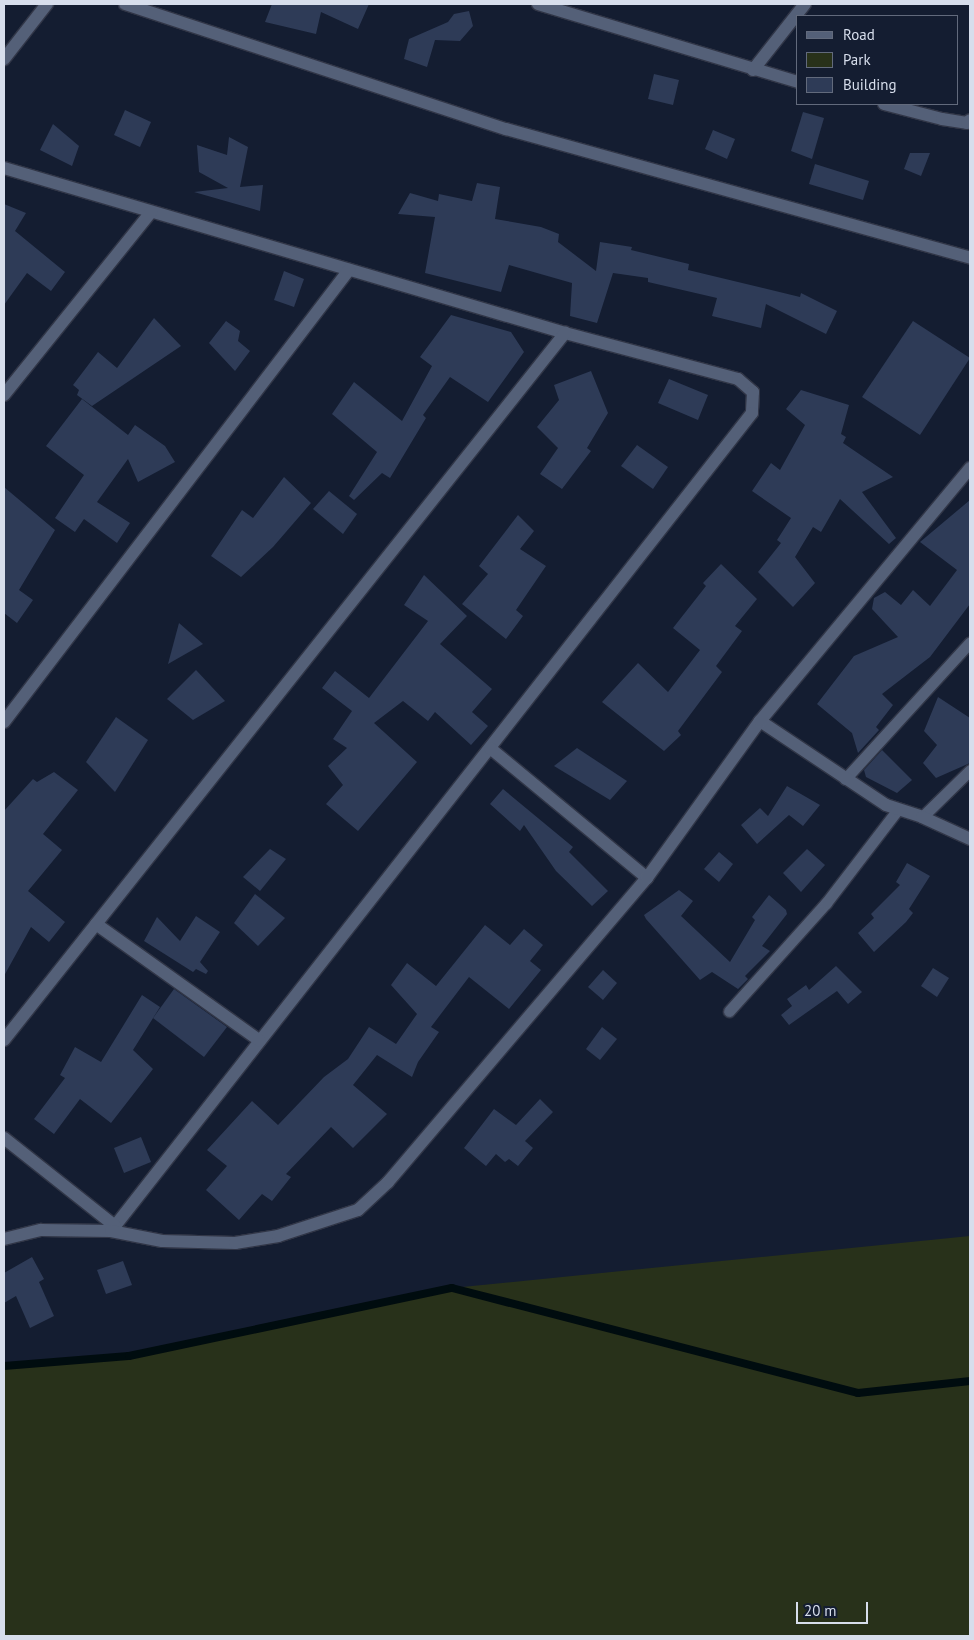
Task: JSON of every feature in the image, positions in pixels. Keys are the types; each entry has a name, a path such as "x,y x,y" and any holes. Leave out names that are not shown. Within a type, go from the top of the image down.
{"street":[{"path":"4,59 47,4"},
{"path":"125,4 506,129 970,258"},
{"path":"538,4 560,6 753,70 796,81"},
{"path":"796,15 805,4"},
{"path":"753,70 796,15"},
{"path":"888,105 942,119 967,123 970,120"},
{"path":"4,168 349,270 738,379 753,392 752,412 113,1228"},
{"path":"4,395 150,212"},
{"path":"4,722 349,270"},
{"path":"4,1040 565,332"},
{"path":"4,1238 41,1230 113,1228 162,1241 235,1243 278,1236 358,1210 388,1182 647,878 760,721 970,468"},
{"path":"760,721 886,805 922,817 970,839"},
{"path":"490,748 647,878"},
{"path":"96,924 260,1041"},
{"path":"4,1138 113,1228"}],"lane":[{"path":"845,779 970,642"},
{"path":"922,817 970,770"},
{"path":"729,1010 826,903 898,809"}],"green space":[{"path":"970,1236 970,1636 4,1636 4,1366 129,1356 452,1288"}],"building":[{"path":"272,4 369,4 358,29 321,12 316,34 265,22"},
{"path":"469,11 473,26 460,41 435,40 427,67 404,59 409,39 448,22 454,14"},
{"path":"654,74 679,80 673,105 648,99"},
{"path":"125,110 151,122 140,147 114,135"},
{"path":"803,112 824,118 812,159 791,151"},
{"path":"53,124 79,146 72,166 40,150"},
{"path":"713,130 735,139 727,159 705,149"},
{"path":"229,137 248,147 240,187 263,185 260,211 194,192 228,188 199,172 197,145 227,155"},
{"path":"910,153 930,153 921,176 904,169"},
{"path":"815,164 869,181 863,200 809,184"},
{"path":"477,183 500,187 495,219 541,227 559,234 558,242 596,271 600,242 632,247 631,250 689,264 688,270 800,297 801,293 837,311 826,334 766,304 761,328 712,316 717,298 648,282 648,278 613,273 597,323 570,316 572,283 509,265 501,292 425,273 435,217 398,214 410,193 438,201 439,194 472,201"},
{"path":"4,204 26,213 15,231 65,272 51,291 27,273 4,305"},
{"path":"284,271 304,279 294,307 274,300"},
{"path":"451,315 511,332 524,352 488,402 450,377 423,415 426,418 390,478 382,473 354,500 349,496 377,452 332,414 354,382 402,421 432,366 420,357"},
{"path":"154,318 181,346 92,406 77,395 79,390 73,385 98,352 117,368"},
{"path":"226,321 240,331 238,341 250,351 235,371 209,343"},
{"path":"913,321 970,358 920,435 862,397"},
{"path":"591,371 608,413 587,448 591,451 562,489 540,474 558,448 537,427 559,400 554,385"},
{"path":"669,379 708,395 698,420 658,403"},
{"path":"801,390 849,405 841,434 846,437 843,443 893,477 862,492 896,538 889,544 840,499 821,532 813,527 795,557 815,583 793,607 758,572 781,543 777,540 791,518 752,491 771,463 780,470 805,425 786,409"},
{"path":"82,399 128,435 135,425 165,446 175,462 138,482 128,459 97,502 130,523 117,543 84,519 75,532 55,518 84,475 46,446"},
{"path":"637,445 668,467 653,489 621,466"},
{"path":"284,477 311,503 273,547 241,577 211,556 242,510 253,518"},
{"path":"4,487 55,530 19,590 33,600 17,623 4,613"},
{"path":"329,491 357,514 343,534 313,509"},
{"path":"970,500 970,604 930,657 882,694 893,705 876,727 879,730 858,753 852,733 817,704 854,656 898,637 872,609 874,598 885,592 901,605 913,590 930,606 957,570 920,542"},
{"path":"518,515 534,531 520,549 546,566 516,610 523,616 506,639 462,604 488,574 479,566"},
{"path":"721,564 757,599 735,626 742,631 716,666 722,672 678,731 681,735 664,751 602,702 638,663 668,692 700,650 673,628 706,586 703,583"},
{"path":"424,575 467,616 440,644 492,689 472,712 488,726 471,745 435,712 428,721 403,701 374,723 417,762 358,831 326,804 343,785 328,766 347,748 333,739 352,711 322,688 335,671 369,698 428,621 404,605"},
{"path":"179,623 203,644 168,664"},
{"path":"196,670 225,701 193,720 167,699"},
{"path":"938,697 970,718 970,763 936,778 923,763 937,745 924,731"},
{"path":"116,717 148,740 115,792 86,762"},
{"path":"577,748 627,781 610,800 554,766"},
{"path":"882,750 912,780 897,793 866,777 864,770"},
{"path":"54,772 78,790 43,834 62,850 28,891 65,922 49,942 31,927 4,976 4,811 33,779 37,782"},
{"path":"787,786 820,805 803,826 789,815 757,844 741,825 760,808 768,816"},
{"path":"503,789 573,847 569,852 608,891 592,906 556,871 524,825 520,831 490,804"},
{"path":"270,849 286,859 260,891 243,877"},
{"path":"807,849 825,865 801,892 783,873"},
{"path":"719,852 733,864 719,882 704,869"},
{"path":"907,863 930,876 909,909 913,913 874,952 858,933 874,918 871,914 900,885 896,882"},
{"path":"679,890 693,901 681,916 730,962 755,920 752,917 769,895 786,910 787,914 762,946 770,951 745,976 748,979 738,989 712,972 700,980 646,919 644,915"},
{"path":"255,894 285,918 258,946 234,923"},
{"path":"196,916 220,932 200,962 208,971 206,974 196,969 193,972 144,941 157,917 180,941"},
{"path":"485,925 510,945 524,929 543,945 530,961 541,970 509,1009 469,977 431,1027 439,1032 418,1062 412,1077 377,1055 353,1085 387,1114 353,1148 331,1127 286,1174 291,1177 272,1201 262,1194 239,1220 206,1190 227,1166 207,1150 252,1101 278,1125 324,1077 348,1059 369,1027 396,1044 417,1014 391,985 407,963 436,986"},
{"path":"836,966 862,992 848,1004 837,991 789,1025 781,1015 792,1006 787,999 806,985 809,990"},
{"path":"933,968 949,978 937,997 921,986"},
{"path":"603,970 617,983 603,1000 588,987"},
{"path":"174,989 227,1027 204,1057 153,1018"},
{"path":"142,995 160,1007 133,1050 153,1069 111,1123 80,1099 54,1134 34,1119 65,1078 60,1075 75,1047 101,1062"},
{"path":"602,1027 617,1039 600,1060 586,1049"},
{"path":"540,1099 553,1112 525,1141 533,1148 518,1166 509,1159 505,1162 496,1154 486,1166 464,1148 494,1109 516,1125"},
{"path":"141,1137 151,1162 124,1173 114,1148"},
{"path":"32,1257 44,1279 39,1282 54,1316 30,1328 16,1296 4,1303 4,1273"},
{"path":"123,1261 132,1285 106,1294 97,1270"}],"waterway":[{"path":"4,1366 129,1356 452,1288 858,1393 970,1381"}]}
